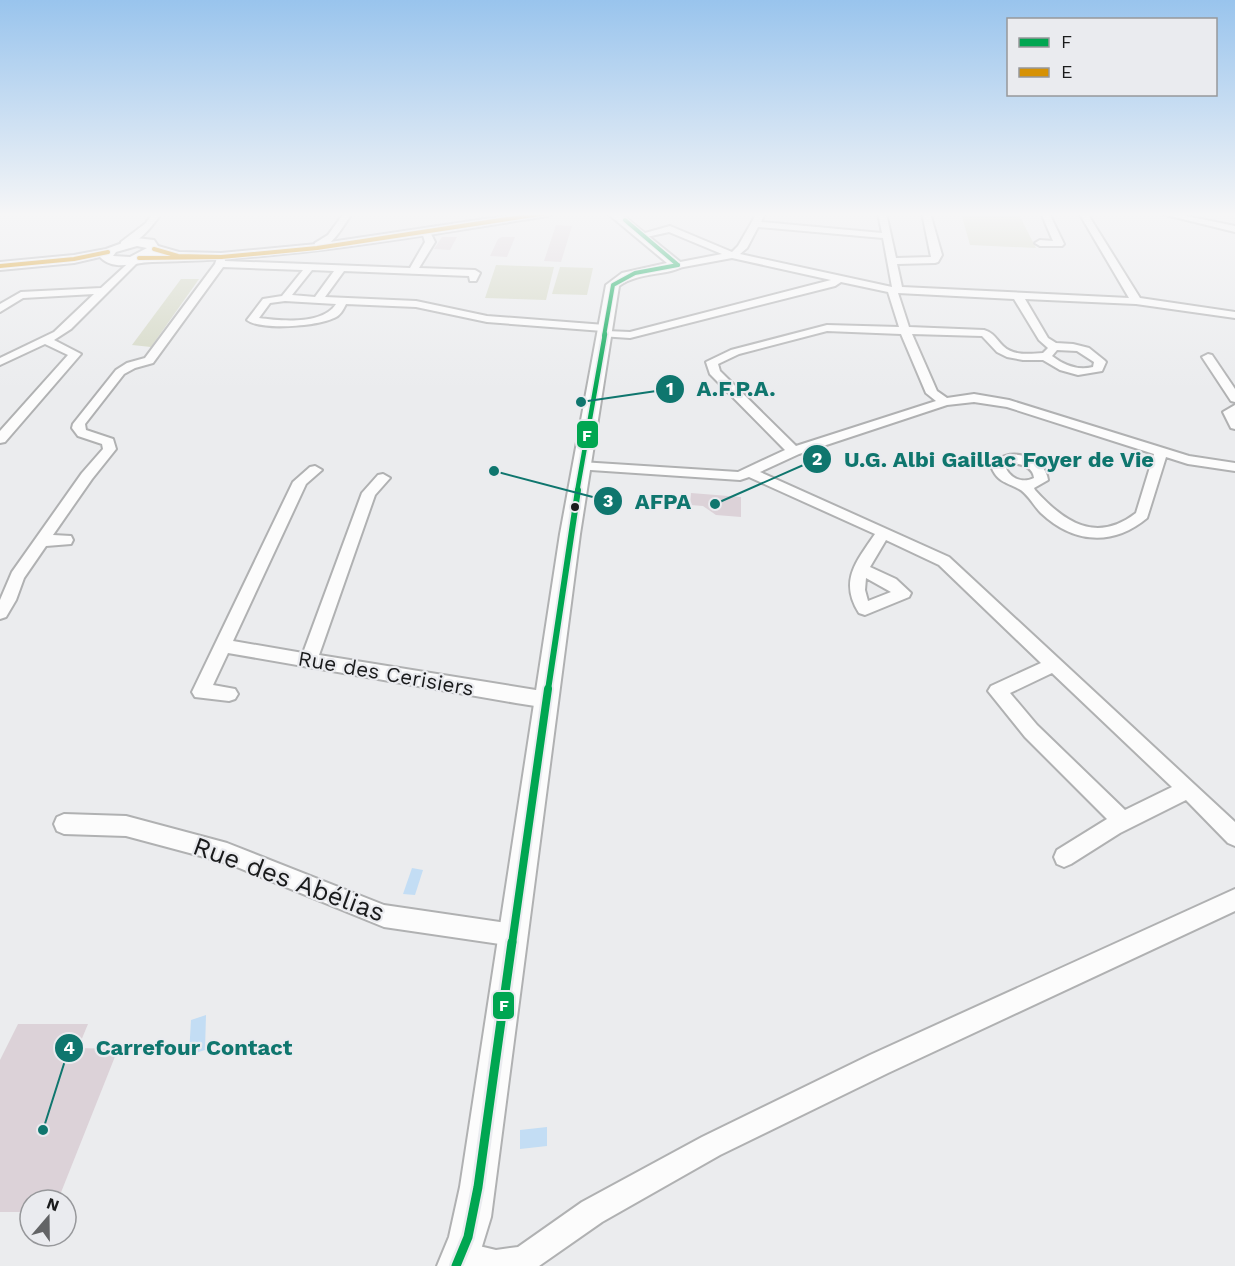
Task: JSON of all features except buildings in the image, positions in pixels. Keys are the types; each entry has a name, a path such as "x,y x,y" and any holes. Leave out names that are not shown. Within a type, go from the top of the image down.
{"street":[{"path":"0,362 67,327 101,291 109,272"},
{"path":"0,613 8,600 17,576 87,476 110,449 108,442 82,433 79,424 120,372 131,365 149,361 212,272"},
{"path":"285,298 306,272"},
{"path":"318,300 338,272"},
{"path":"447,272 476,273 473,279"},
{"path":"648,272 619,279 613,285 581,466 478,1187 459,1261 518,1264 592,1212 711,1146 879,1064 1235,900"},
{"path":"811,272 895,290 1136,301 1235,315"},
{"path":"893,272 905,330 932,393 945,402"},
{"path":"1119,272 1136,301"},
{"path":"343,301 335,313 329,316 293,322 252,320 267,301 285,298 416,304 487,319 630,334 832,284 839,278"},
{"path":"0,309 21,295 101,291"},
{"path":"794,451 714,372 712,362 718,357 827,328 984,333 993,337 999,349 1007,353 1024,356 1050,351 1018,296"},
{"path":"0,439 75,354 45,340"},
{"path":"1208,357 1235,398"},
{"path":"581,466 740,476 794,451 945,402 974,398 1009,404 1188,460 1235,467"},
{"path":"1235,409 1229,412 1235,425"},
{"path":"1024,485 1042,505 1074,529 1100,534 1142,515 1161,452"},
{"path":"230,694 201,692 300,482 315,470"},
{"path":"748,472 944,561 1188,789 1235,836"},
{"path":"309,659 369,493 382,478"},
{"path":"862,570 884,532"},
{"path":"42,541 66,540"},
{"name":"Rue des Cerisiers","path":"224,646 548,700"},
{"path":"1053,665 997,691 1031,731 1123,821"},
{"path":"1064,857 1123,821 1188,789"},
{"name":"Rue des Abélias","path":"64,824 126,826 227,853 384,916 514,935"}],"green space":[{"path":"494,272 553,272 546,300 485,298"},
{"path":"558,272 592,272 587,295 552,294"},
{"path":"181,279 199,279 151,347 132,345"}],"water":[{"path":"412,868 423,870 415,895 403,894"},
{"path":"206,1015 205,1050 189,1055 191,1020"},
{"path":"547,1127 547,1146 520,1149 520,1130"}],"transit line":[{"name":"F","path":"456,1266 468,1237 478,1187 570,534 613,285 640,272"}],"place":[{"name":"A.F.P.A.","path":"581,402"},
{"name":"AFPA","path":"494,471"},
{"name":"U.G. Albi Gaillac Foyer de Vie","path":"715,504"},
{"name":"Carrefour Contact","path":"43,1130"}]}
